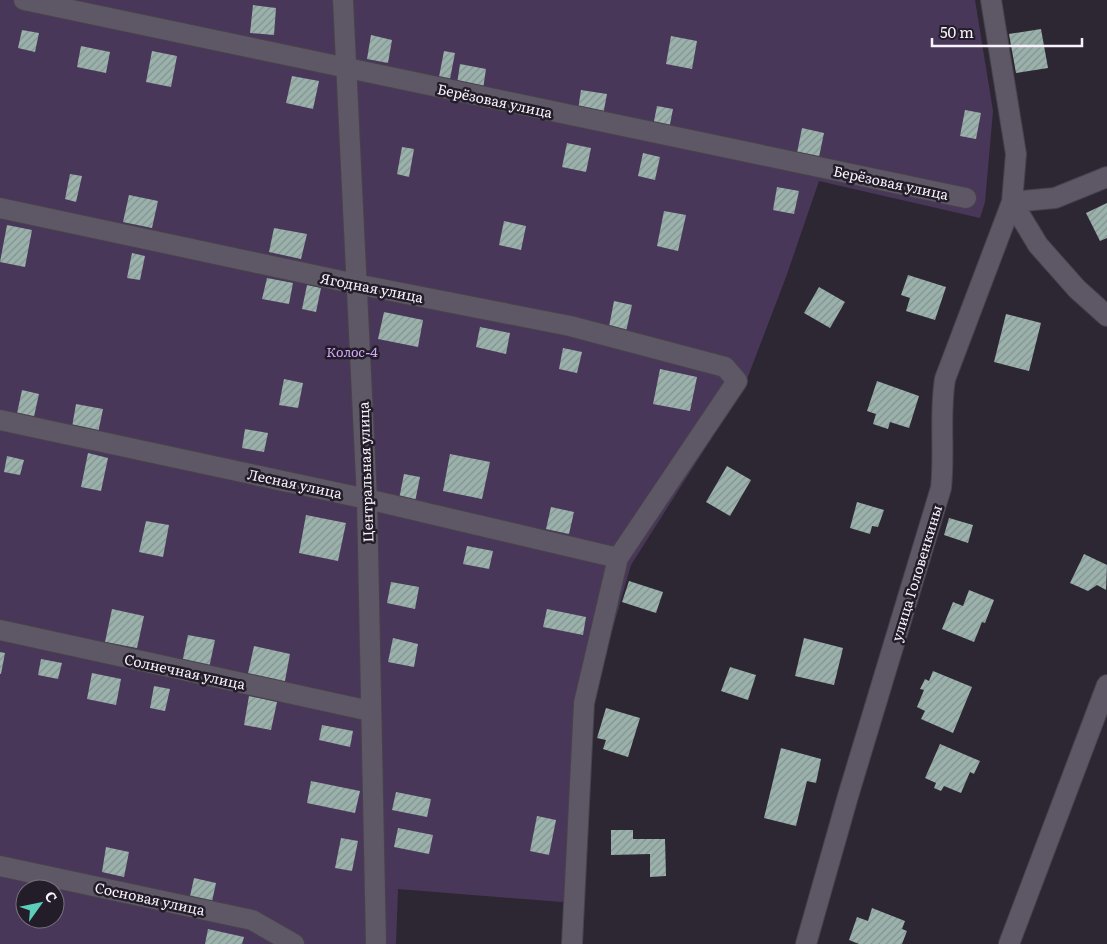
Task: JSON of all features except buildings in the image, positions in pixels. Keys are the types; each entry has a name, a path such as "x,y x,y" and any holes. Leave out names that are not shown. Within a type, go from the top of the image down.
{"street":[{"name":"Берёзовая улица","path":"24,0 966,198"},
{"name":"Центральная улица","path":"343,0 367,499 376,944"},
{"name":"улица Головенкины","path":"806,944 848,796 942,488 944,462 942,402 945,380 1012,202 1016,154 991,0"},
{"path":"1107,177 1056,198 1012,202 1038,245 1077,289 1107,316"},
{"name":"Ягодная улица","path":"0,208 356,284 570,326 725,367 737,381 618,558"},
{"name":"Лесная улица","path":"0,420 367,499 618,558"},
{"path":"572,944 584,703 618,558"},
{"name":"Солнечная улица","path":"0,630 370,711"},
{"path":"1009,944 1107,685"},
{"name":"Сосновая улица","path":"0,866 252,920 294,944"}],"green space":[{"name":"Колос-4","path":"0,0 975,0 993,111 985,202 980,218 819,181 786,277 744,387 631,565 595,690 581,892 562,902 398,889 396,944 0,944"}]}
